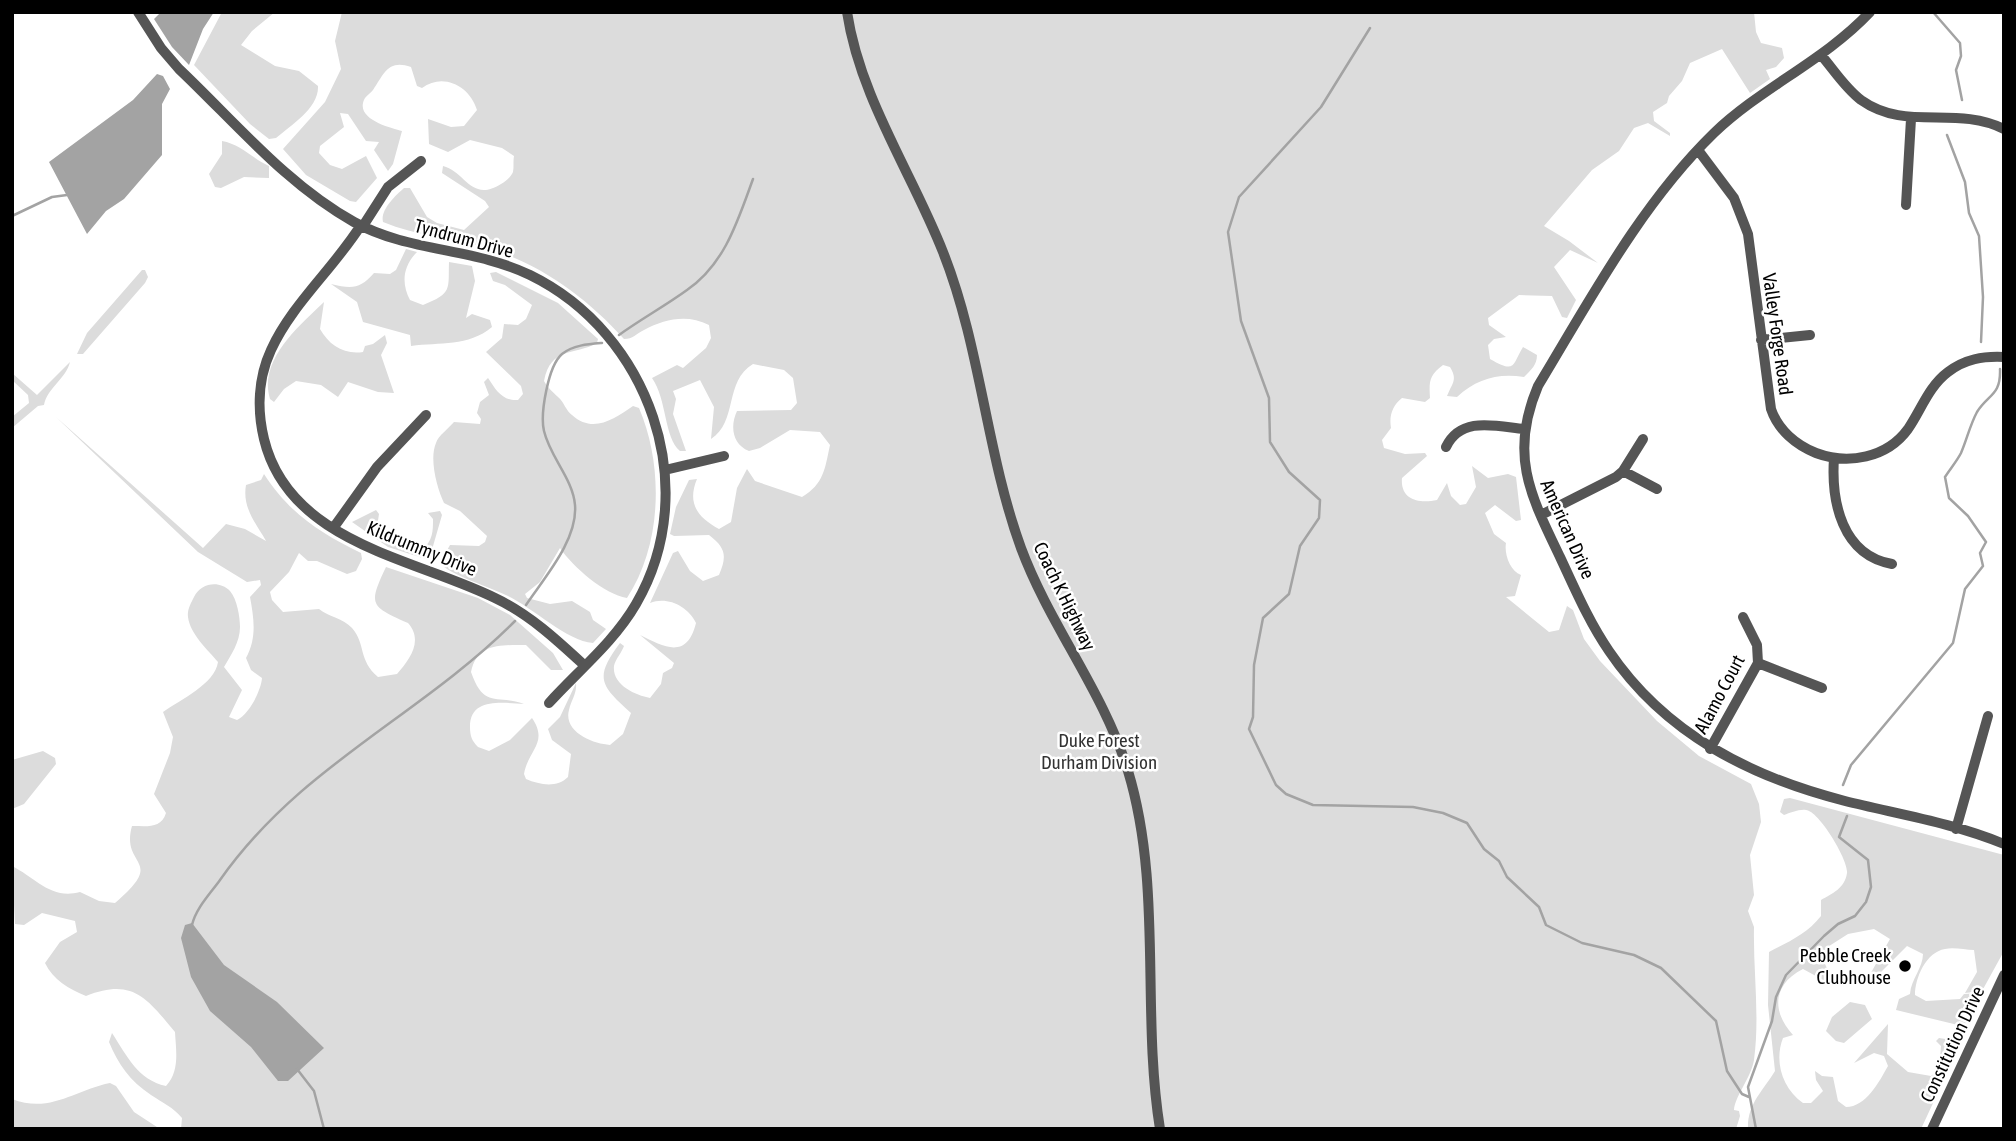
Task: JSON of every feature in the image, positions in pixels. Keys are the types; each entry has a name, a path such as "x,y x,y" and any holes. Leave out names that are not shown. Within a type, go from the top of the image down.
{"street":[{"name":"Tyndrum Drive","path":"138,12 165,54 231,120 304,186 362,226 402,239 502,263 542,281 579,308 608,335 638,379 654,418 665,470 660,537 642,592 629,615 549,703"},
{"name":"Coach K Highway","path":"847,12 868,87 936,236 961,304 1009,509 1022,551 1044,600 1114,731 1132,784 1145,884 1160,1129"},
{"name":"American Drive","path":"1870,12 1821,55 1735,117 1698,150 1641,222 1538,386 1524,429 1524,471 1541,515 1589,618 1609,652 1650,701 1710,749 1761,774 1801,788 2004,844"},
{"path":"1821,55 1863,102 1888,113 1911,119 1972,117 2004,129"},
{"path":"1906,205 1911,119"},
{"name":"Valley Forge Road","path":"1698,150 1721,177 1746,225 1769,401 1776,421 1799,445 1835,458 1865,457 1883,450 1906,431 1930,392 1948,372 1972,359 2004,357"},
{"name":"Kildrummy Drive","path":"421,161 388,187 272,347 263,372 259,400 264,441 276,473 296,500 334,527 384,555 506,604 545,630 584,665"},
{"path":"1760,340 1810,335"},
{"path":"334,527 377,467 426,415"},
{"path":"1446,447 1452,434 1463,428 1524,429"},
{"path":"1541,515 1623,471 1643,439"},
{"path":"665,470 724,456"},
{"path":"1835,458 1833,494 1850,536 1873,561 1892,564"},
{"path":"1623,471 1657,489"},
{"name":"Alamo Court","path":"1710,749 1758,663 1757,645 1743,617"},
{"path":"1758,663 1822,688"},
{"path":"1956,829 1988,716"},
{"name":"Constitution Drive","path":"1932,1129 2004,975"}],"green space":[{"path":"222,12 275,12 252,31 241,45 275,66 299,71 318,86 314,102 309,109 276,138 269,139 250,124 194,65"},
{"name":"Duke Forest Durham Division","path":"342,12 1754,12 1756,32 1761,43 1782,48 1784,58 1776,67 1766,70 1770,79 1750,93 1722,49 1690,63 1667,103 1653,112 1654,121 1670,133 1670,136 1648,123 1634,128 1619,151 1592,170 1544,226 1598,263 1570,250 1554,267 1576,300 1567,318 1562,317 1552,296 1519,295 1488,318 1489,325 1506,337 1494,339 1488,345 1490,359 1509,367 1515,363 1523,347 1537,355 1531,370 1524,377 1488,379 1457,397 1447,396 1454,375 1450,367 1443,365 1431,379 1430,398 1425,402 1402,398 1396,404 1391,415 1391,428 1382,440 1384,448 1405,454 1425,453 1427,456 1402,478 1407,496 1417,501 1437,500 1447,483 1451,496 1460,505 1466,504 1476,487 1472,466 1488,478 1508,474 1516,477 1521,520 1516,521 1495,505 1485,513 1494,534 1506,543 1511,566 1521,575 1515,596 1506,597 1549,632 1559,630 1567,606 1573,610 1584,639 1600,661 1657,721 1699,756 1751,784 1759,804 1761,822 1750,855 1754,895 1748,911 1754,927 1756,1043 1752,1067 1735,1105 1734,1110 1739,1111 1740,1116 1736,1129 181,1129 182,1118 131,1078 116,1058 109,1042 112,1033 141,1073 166,1086 175,1067 175,1032 146,1000 137,994 115,989 86,996 57,979 45,963 60,942 77,932 75,921 42,913 24,925 15,924 12,866 44,887 61,893 80,892 99,901 115,903 130,888 141,870 130,840 132,826 157,824 166,813 154,794 170,753 173,737 163,712 204,684 211,677 218,662 192,630 188,617 191,604 197,592 216,584 230,591 235,599 240,633 224,667 242,690 229,717 237,720 250,708 262,678 251,670 246,658 253,636 250,597 261,585 260,580 247,582 198,552 56,417 203,548 226,524 245,529 266,541 251,515 245,493 246,485 261,480 264,474 284,500 306,521 361,553 362,559 356,571 347,574 317,561 308,561 299,553 289,572 270,592 272,600 283,612 319,609 348,625 359,640 367,664 378,677 397,674 410,656 415,643 413,630 408,623 386,612 376,603 376,589 386,567 478,598 510,615 553,653 563,670 551,670 526,645 499,646 484,651 474,663 471,672 481,691 491,698 524,704 498,703 482,706 471,717 471,736 478,747 489,751 510,740 532,718 537,727 538,740 524,774 526,779 548,784 559,783 568,777 571,754 552,740 548,729 560,717 576,683 569,710 570,725 588,739 610,745 623,734 631,713 607,688 604,681 606,665 620,643 624,646 614,666 617,679 631,692 650,698 661,684 663,673 672,668 674,663 640,635 674,647 687,642 692,635 696,623 682,607 663,601 650,603 673,553 678,551 690,571 703,581 719,575 722,568 722,548 709,535 670,534 676,507 689,480 697,479 693,495 696,508 705,520 719,529 731,522 737,488 747,469 755,481 802,497 819,481 830,445 820,432 790,430 760,448 749,451 739,444 733,428 737,411 791,410 797,403 793,378 784,370 753,364 738,380 725,422 711,439 714,407 700,380 673,391 676,399 673,414 686,451 680,451 671,437 652,378 677,365 683,368 706,348 711,338 709,325 676,319 624,339 579,296 526,263 487,248 408,231 383,222 389,204 404,188 410,188 427,217 437,223 464,230 489,207 485,201 442,173 443,166 482,190 501,184 512,174 514,156 502,148 470,140 448,152 429,144 428,119 451,127 464,126 477,110 468,94 455,84 438,81 422,88 417,86 411,67 397,65 384,74 365,98 364,112 369,117 382,125 402,131 393,164 388,171 374,150 379,142 366,141 348,114 340,113 344,127 320,146 319,153 330,165 342,169 366,156 377,178 356,202 306,175 283,149 325,102 341,69 335,41"},
{"path":"222,141 235,145 269,166 269,178 244,177 221,188 215,187 209,174 222,154"},
{"path":"406,249 417,252 405,275 405,287 410,300 423,305 440,297 447,289 449,262 472,266 475,281 466,318 472,314 490,320 492,327 463,341 411,346 410,335 363,322 357,302 331,284 355,286 374,273 390,274 396,270"},
{"path":"142,270 145,270 148,277 145,283 83,354 77,354 87,333"},
{"path":"496,272 558,303 598,339 597,343 558,357 547,370 544,381 570,413 580,421 596,424 611,420 633,406 639,408 647,431 653,455 656,505 647,554 639,577 627,598 590,579 560,548 540,582 525,594 527,598 550,604 572,601 590,612 593,620 606,629 593,643 572,637 518,601 461,576 440,563 450,545 479,546 485,542 487,536 460,511 444,503 434,465 437,440 454,422 480,424 481,419 477,413 480,402 489,395 484,382 488,378 500,394 508,399 518,400 523,394 521,386 486,352 502,338 504,324 518,325 526,319 532,305 505,285 493,281 490,273"},
{"path":"324,302 320,329 338,348 363,352 365,346 373,344 385,335 387,343 381,355 394,393 378,392 348,382 338,397 321,385 296,381 284,389 274,402 270,399 268,385 275,357 293,333"},
{"path":"70,362 44,405 38,406 12,428 12,417 29,403 28,395 12,380 12,373 37,395"},
{"path":"376,510 379,514 377,527 412,547 422,549 428,543 432,532 433,519 428,513 440,511 442,515 429,560 388,547 352,522"},
{"path":"43,751 55,758 56,764 24,804 12,809 12,760"},
{"path":"1790,798 2004,855 2004,951 1982,991 1965,993 1977,972 1974,950 1952,948 1938,951 1927,960 1917,981 1915,995 1926,1001 1960,999 1964,994 1982,993 1977,1009 1965,1024 1958,1025 1896,1010 1899,999 1910,994 1923,954 1907,946 1874,979 1868,978 1890,939 1874,929 1848,934 1826,948 1825,964 1831,977 1827,982 1803,969 1786,982 1778,999 1781,1017 1793,1035 1783,1038 1780,1047 1782,1074 1790,1090 1803,1103 1811,1103 1823,1091 1816,1080 1815,1071 1822,1076 1833,1077 1838,1101 1846,1107 1866,1098 1888,1066 1884,1056 1874,1053 1854,1063 1888,1024 1887,1054 1908,1072 1931,1076 1939,1070 1941,1046 1936,1041 1939,1038 1958,1041 1953,1060 1921,1129 1748,1129 1753,1105 1775,1071 1768,1005 1769,952 1797,937 1816,922 1821,916 1821,900 1841,887 1847,873 1832,837 1812,813 1800,810 1784,815 1780,812 1784,799"},
{"path":"1850,1002 1865,1005 1872,1019 1844,1043 1836,1041 1826,1031 1832,1017"},
{"path":"110,1083 116,1086 134,1112 160,1129 12,1129 12,1099 38,1104"}],"shaded area":[{"path":"161,12 214,12 203,29 189,65 172,47 154,19"},
{"path":"157,74 163,76 170,89 162,104 162,155 124,199 106,211 87,234 49,162 133,100"},
{"path":"192,923 224,965 277,1002 324,1048 288,1081 278,1081 251,1047 210,1011 191,977 181,938 185,925"}],"waterway":[{"path":"1933,12 1960,43 1961,56 1956,70 1962,100"},
{"path":"1370,28 1321,107 1239,197 1228,232 1241,321 1269,398 1270,442 1289,472 1320,500 1319,518 1300,546 1289,594 1263,618 1254,665 1253,717 1249,729 1276,785 1286,794 1313,805 1413,807 1443,813 1467,823 1484,849 1499,861 1507,877 1539,907 1546,925 1582,943 1634,955 1661,968 1716,1021 1727,1071 1742,1094 1749,1097"},
{"path":"1947,135 1965,182 1969,213 1979,236 1983,297 1981,342"},
{"path":"619,335 687,290 711,267 729,240 753,179"},
{"path":"12,216 52,197 67,195"},
{"path":"526,605 566,545 574,518 575,505 570,486 544,431 544,402 549,379 557,360 566,351 602,343"},
{"path":"1843,785 1851,765 1953,643 1965,589 1983,566 1980,553 1986,542 1968,516 1949,498 1945,477 1961,453 1977,412 1996,390 2000,369"},
{"path":"192,925 200,907 220,880 252,840 287,805 362,743 440,686 515,621"},
{"path":"1756,1129 1748,1087 1772,1021 1776,997 1786,975 1838,924 1855,916 1866,902 1871,887 1868,860 1839,837 1847,816"},
{"path":"297,1069 314,1091 324,1129"}],"place":[{"name":"Pebble Creek Clubhouse","path":"1905,966"}]}
